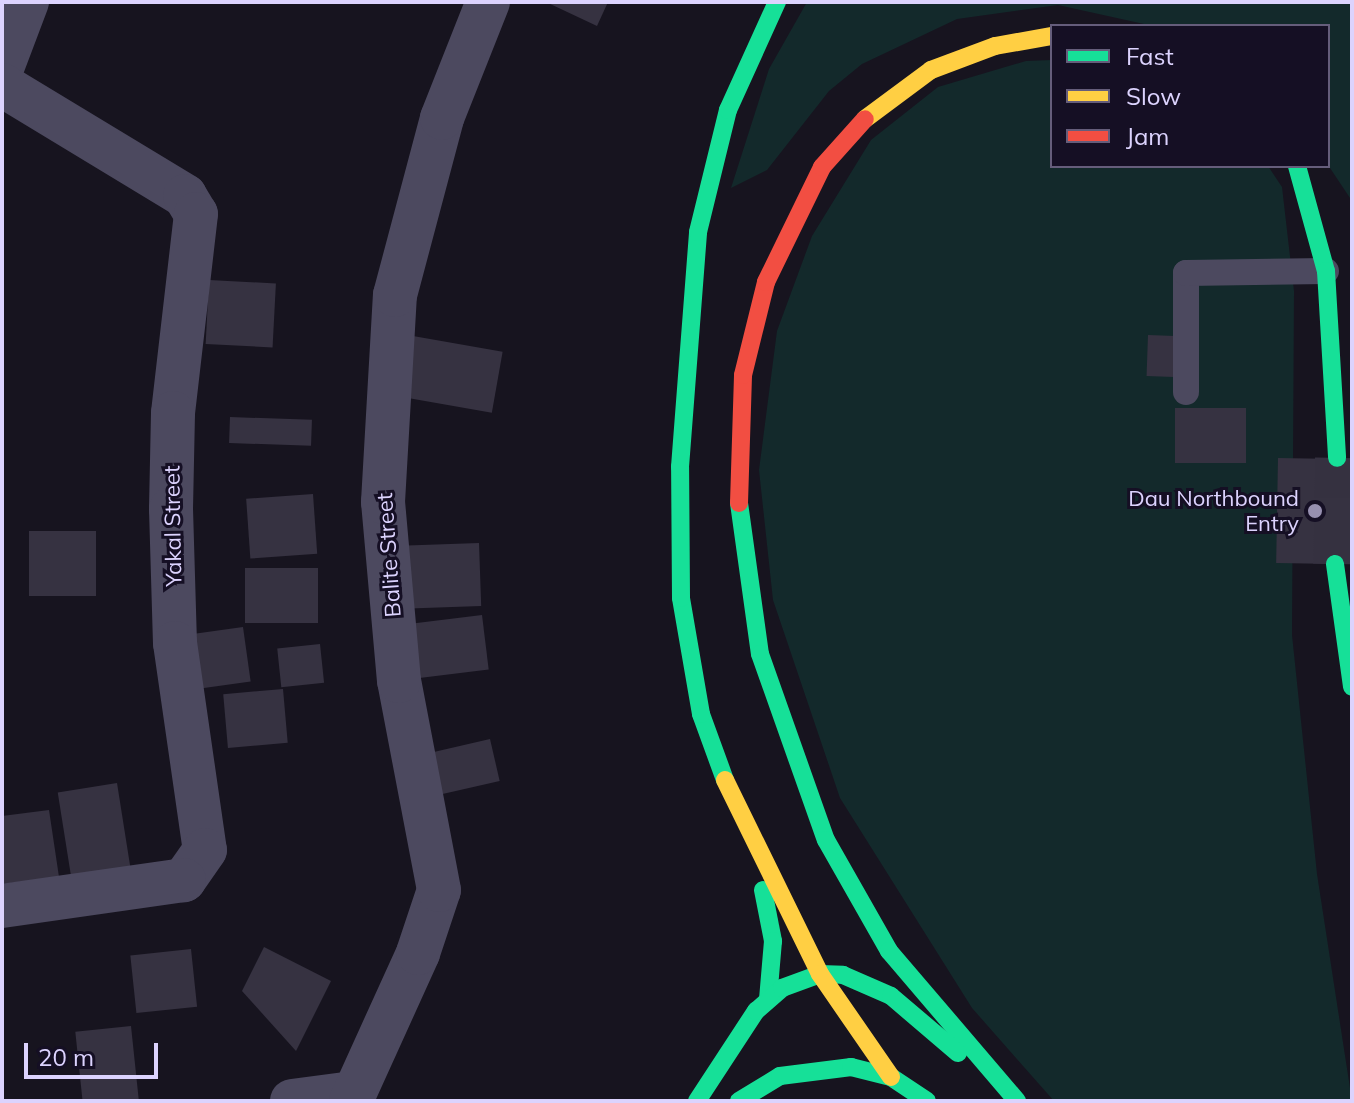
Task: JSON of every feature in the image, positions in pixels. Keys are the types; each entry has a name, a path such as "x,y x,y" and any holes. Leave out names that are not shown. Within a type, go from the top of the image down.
{"main road":[{"path":"777,2 732,98 707,185 680,467 678,550 689,652 701,714 751,845 820,974 891,1077"},
{"path":"1017,1101 889,951 811,803 760,654 740,533 737,445 743,375 766,282 822,167 870,113 931,70 995,46 1050,36"},
{"path":"1298,168 1326,271 1337,458"},
{"path":"1335,564 1352,687"},
{"path":"751,845 773,941 768,999"},
{"path":"697,1101 738,1031 768,999 820,974 843,975 891,996 1009,1101"},
{"path":"739,1101 780,1076 851,1067 891,1077 927,1101"}],"street":[{"path":"2,68 27,2"},
{"name":"Balite Street","path":"352,1097 418,953 439,890 399,681 384,486 395,295 442,118 488,2"},
{"name":"Yakal Street","path":"2,85 185,196 196,214 173,413 171,509 175,643 205,850 184,880 2,906"},
{"path":"292,1101 352,1097"}],"lane":[{"path":"1186,392 1186,273 1326,271"}],"green space":[{"path":"807,2 1352,2 1352,201 1330,168 1330,24 1144,24 1058,5 957,19 862,64 829,91 767,170 731,188 769,69"},
{"path":"1050,60 1050,168 1269,168 1282,187 1294,291 1292,635 1317,874 1352,1101 1054,1101 972,1008 840,798 773,600 759,470 777,331 812,236 871,140 938,87 1026,61"}],"building":[{"path":"546,2 608,2 597,26"},
{"path":"209,280 276,284 273,347 206,344"},
{"path":"1148,335 1175,336 1174,377 1147,376"},
{"path":"413,336 503,352 492,413 402,397"},
{"path":"1175,408 1246,408 1246,463 1175,463"},
{"path":"230,417 312,420 311,446 229,443"},
{"name":"Dau Northbound Entry","path":"1278,458 1352,459 1350,564 1276,563"},
{"path":"313,494 317,554 250,559 246,499"},
{"path":"29,531 96,531 96,596 29,596"},
{"path":"479,543 481,606 402,609 400,546"},
{"path":"245,568 318,568 318,623 245,623"},
{"path":"482,615 489,670 409,679 403,625"},
{"path":"243,627 251,681 193,690 186,635"},
{"path":"320,644 324,683 281,687 277,648"},
{"path":"283,689 288,743 228,748 223,694"},
{"path":"490,739 500,781 430,797 421,755"},
{"path":"117,783 130,868 71,877 58,792"},
{"path":"49,810 59,877 2,884 2,816"},
{"path":"264,947 331,981 296,1051 242,991"},
{"path":"191,949 197,1007 136,1013 130,955"},
{"path":"131,1026 139,1101 83,1101 75,1032"}],"tunnel":[{"path":"1335,564 1337,458"}],"traffic: fast":[{"path":"725,780 701,714 681,598 680,467 698,232 728,110 777,2"},
{"path":"1298,168 1326,271 1337,458"},
{"path":"739,503 760,654 826,840 889,951 1017,1101"},
{"path":"1335,564 1352,687"},
{"path":"763,890 773,941 768,999"},
{"path":"697,1101 756,1011 782,988 820,974 843,975 891,996 958,1053"},
{"path":"739,1101 780,1076 851,1067 891,1077"},
{"path":"891,1077 927,1101"}],"traffic: slow":[{"path":"865,119 931,70 995,46 1050,36"},
{"path":"725,780 820,974 891,1077"}],"traffic: jam":[{"path":"739,503 743,375 766,282 822,167 865,119"}],"place":[{"name":"Dau Northbound Entry","path":"1315,511"}]}
